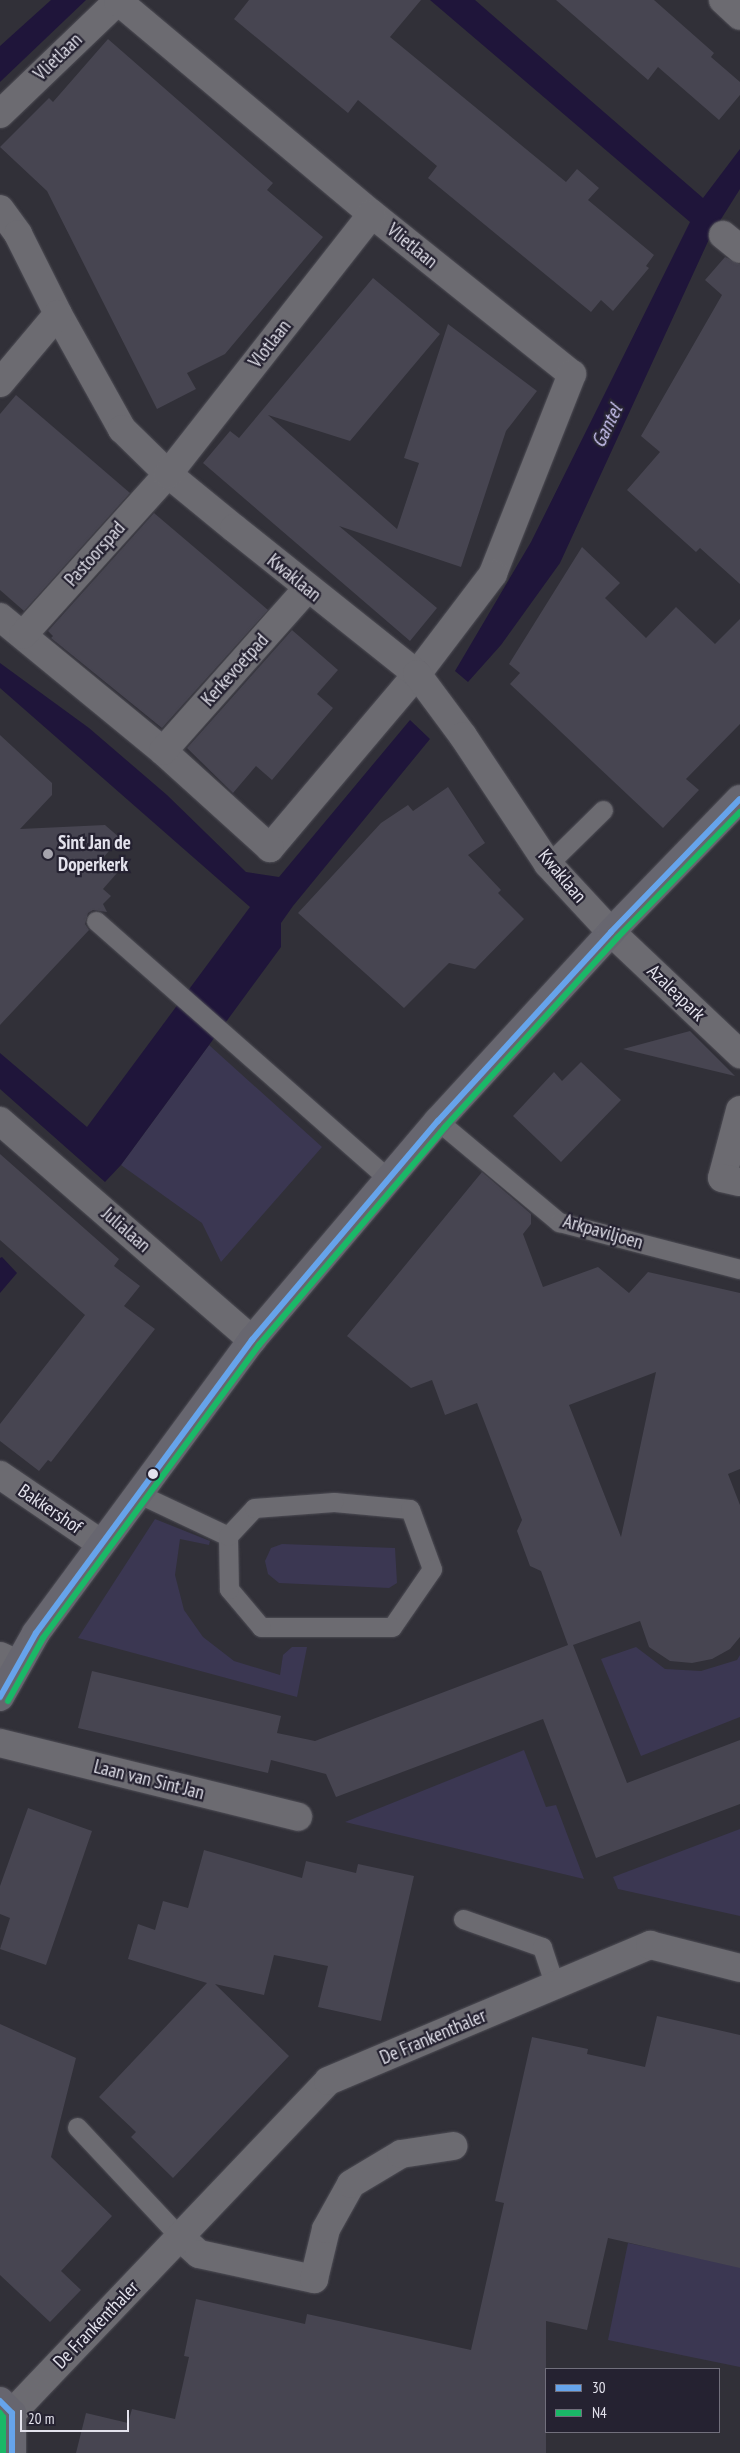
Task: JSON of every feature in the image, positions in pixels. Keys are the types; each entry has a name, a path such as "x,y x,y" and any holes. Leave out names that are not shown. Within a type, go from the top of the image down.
{"street":[{"name":"Vlietlaan","path":"0,114 118,0 372,214 572,374 493,574 416,674"},
{"path":"723,0 740,16"},
{"name":"Kwaklaan","path":"0,209 18,234 58,314 122,429 168,474 307,589 416,674 462,736 548,864 611,932"},
{"name":"Vlotlaan","path":"168,474 372,214"},
{"path":"0,383 58,314"},
{"name":"Pastoorspad","path":"23,635 168,474"},
{"name":"Kerkevoetpad","path":"163,751 307,589"},
{"path":"0,617 163,751 270,848 416,674"},
{"path":"0,1696 8,1660 100,1543 252,1340 438,1121 611,932 740,799"},
{"name":"Azaleapark","path":"611,932 740,1054"},
{"path":"740,1110 722,1178 740,1182"},
{"name":"Julialaan","path":"0,1121 252,1340"},
{"name":"Bakkershof","path":"0,1475 100,1543"},
{"name":"Laan van Sint Jan","path":"0,1743 298,1817"},
{"name":"De Frankenthaler","path":"6,2407 180,2237 328,2081 650,1945 740,1968"},
{"path":"180,2237 200,2254 314,2279 326,2229 351,2184 401,2154 454,2146"},
{"path":"6,2407 12,2453"}],"lane":[{"path":"548,864 603,810"},
{"path":"96,921 388,1178"},
{"name":"Arkpaviljoen","path":"438,1121 559,1222 740,1269"},
{"path":"137,1493 228,1536"},
{"path":"334,1502 410,1508 432,1569 392,1627 262,1627 229,1589 228,1536 254,1508 334,1502"},
{"path":"463,1919 542,1947 555,1986"},
{"path":"77,2126 180,2237"}],"shaded area":[{"path":"209,1045 322,1147 221,1262 202,1223 121,1165"},
{"path":"155,1519 210,1541 209,1545 180,1539 175,1575 184,1610 203,1637 234,1661 280,1675 283,1655 292,1647 307,1647 297,1697 78,1638"},
{"path":"282,1544 395,1548 397,1583 389,1588 279,1583 268,1574 265,1561 271,1548"},
{"path":"636,1647 665,1669 701,1671 737,1660 740,1655 740,1717 641,1756 601,1659"},
{"path":"524,1750 546,1807 556,1805 584,1879 345,1822"},
{"path":"740,1829 740,1916 618,1889 613,1877"},
{"path":"628,2243 740,2266 740,2367 608,2340"}],"water":[{"path":"51,0 86,0 0,82 0,46"},
{"name":"Gantel","path":"430,0 475,0 703,198 740,149 740,189 711,235 560,563 501,645 468,682 455,671 531,542 690,222"},
{"path":"0,663 89,728 167,795 246,872 279,877 410,720 430,739 293,906 281,923 281,947 121,1165 105,1182 0,1089 0,1053 87,1127 250,907 0,688"},
{"path":"2,1257 17,1273 0,1293 0,1258"}],"building":[{"path":"249,0 421,0 390,37 566,182 577,169 599,188 588,200 654,255 646,266 649,268 613,311 601,300 591,312 428,178 437,166 358,100 348,113 234,19"},
{"path":"556,0 654,0 714,53 711,57 740,82 740,95 719,120 658,67 648,80"},
{"path":"108,39 273,183 267,190 323,237 225,354 187,373 196,389 157,409 47,191 0,147 49,98 53,102"},
{"path":"725,257 740,264 740,584 700,548 696,552 627,490 660,452 641,436 722,295 705,280"},
{"path":"373,278 440,334 350,441 268,415 397,529 419,463 404,458 448,324 537,391 506,431 461,567 339,526 437,608 410,641 203,463 230,431 239,438"},
{"path":"16,395 130,493 24,611 0,590 0,414"},
{"path":"154,513 268,610 162,728 51,638 53,636 48,631"},
{"path":"582,547 620,583 605,598 646,638 676,607 715,644 740,619 740,724 686,779 699,790 663,828 510,684 520,673 509,664"},
{"path":"292,630 338,670 317,694 333,708 272,780 256,766 233,793 187,748"},
{"name":"Sint Jan de Doperkerk","path":"0,735 52,783 52,795 20,829 105,825 120,838 103,858 117,873 103,889 111,896 103,904 107,912 93,910 88,913 85,924 89,930 0,1025"},
{"path":"448,787 485,843 468,855 501,890 498,893 524,919 475,969 449,963 404,1008 298,913 381,823 408,805 413,811"},
{"path":"690,1031 735,1076 623,1049"},
{"path":"581,1062 621,1100 561,1162 513,1116 554,1072 562,1081"},
{"path":"0,1154 119,1259 114,1266 140,1286 124,1306 155,1329 51,1462 48,1460 39,1471 0,1441 0,1424 85,1315 0,1240"},
{"path":"482,1172 531,1214 531,1224 523,1234 543,1287 598,1267 629,1293 648,1272 740,1293 740,1469 728,1474 740,1505 740,1637 730,1649 712,1659 692,1663 670,1661 649,1647 640,1621 573,1645 627,1783 740,1740 740,1804 596,1858 543,1719 336,1797 326,1774 271,1760 268,1773 78,1728 92,1671 281,1716 277,1733 315,1741 568,1645 541,1571 530,1566 517,1531 522,1520 477,1403 445,1415 432,1380 411,1388 347,1336","holes":["656,1372 621,1537 569,1405"]},
{"path":"28,1808 92,1831 46,1965 0,1949 10,1918 0,1914 0,1886"},
{"path":"204,1850 302,1878 306,1861 356,1873 358,1864 414,1876 381,2021 318,2007 328,1966 274,1955 264,1995 215,1984 289,2056 173,2178 131,2137 136,2132 99,2097 207,1983 128,1959 138,1924 155,1930 163,1901 188,1908"},
{"path":"657,2016 740,2035 740,2268 608,2238 587,2330 546,2321 546,2453 76,2453 86,2413 128,2423 132,2409 175,2419 189,2357 184,2356 196,2299 305,2324 307,2314 471,2350 504,2203 495,2201 532,2037 588,2049 587,2054 645,2067"},
{"path":"0,2024 76,2058 51,2157 112,2216 61,2271 81,2290 50,2322 0,2275"}],"transit line":[{"name":"30","path":"0,1697 36,1633 252,1340 438,1121 611,932 740,799"},
{"name":"N4","path":"8,1701 43,1638 259,1345 445,1127 617,938 740,812"},
{"name":"30","path":"0,2401 12,2413 12,2453"},
{"name":"N4","path":"0,2413 3,2417 3,2453"}],"place":[{"name":"Sint Jan de Doperkerk","path":"48,854"}]}
